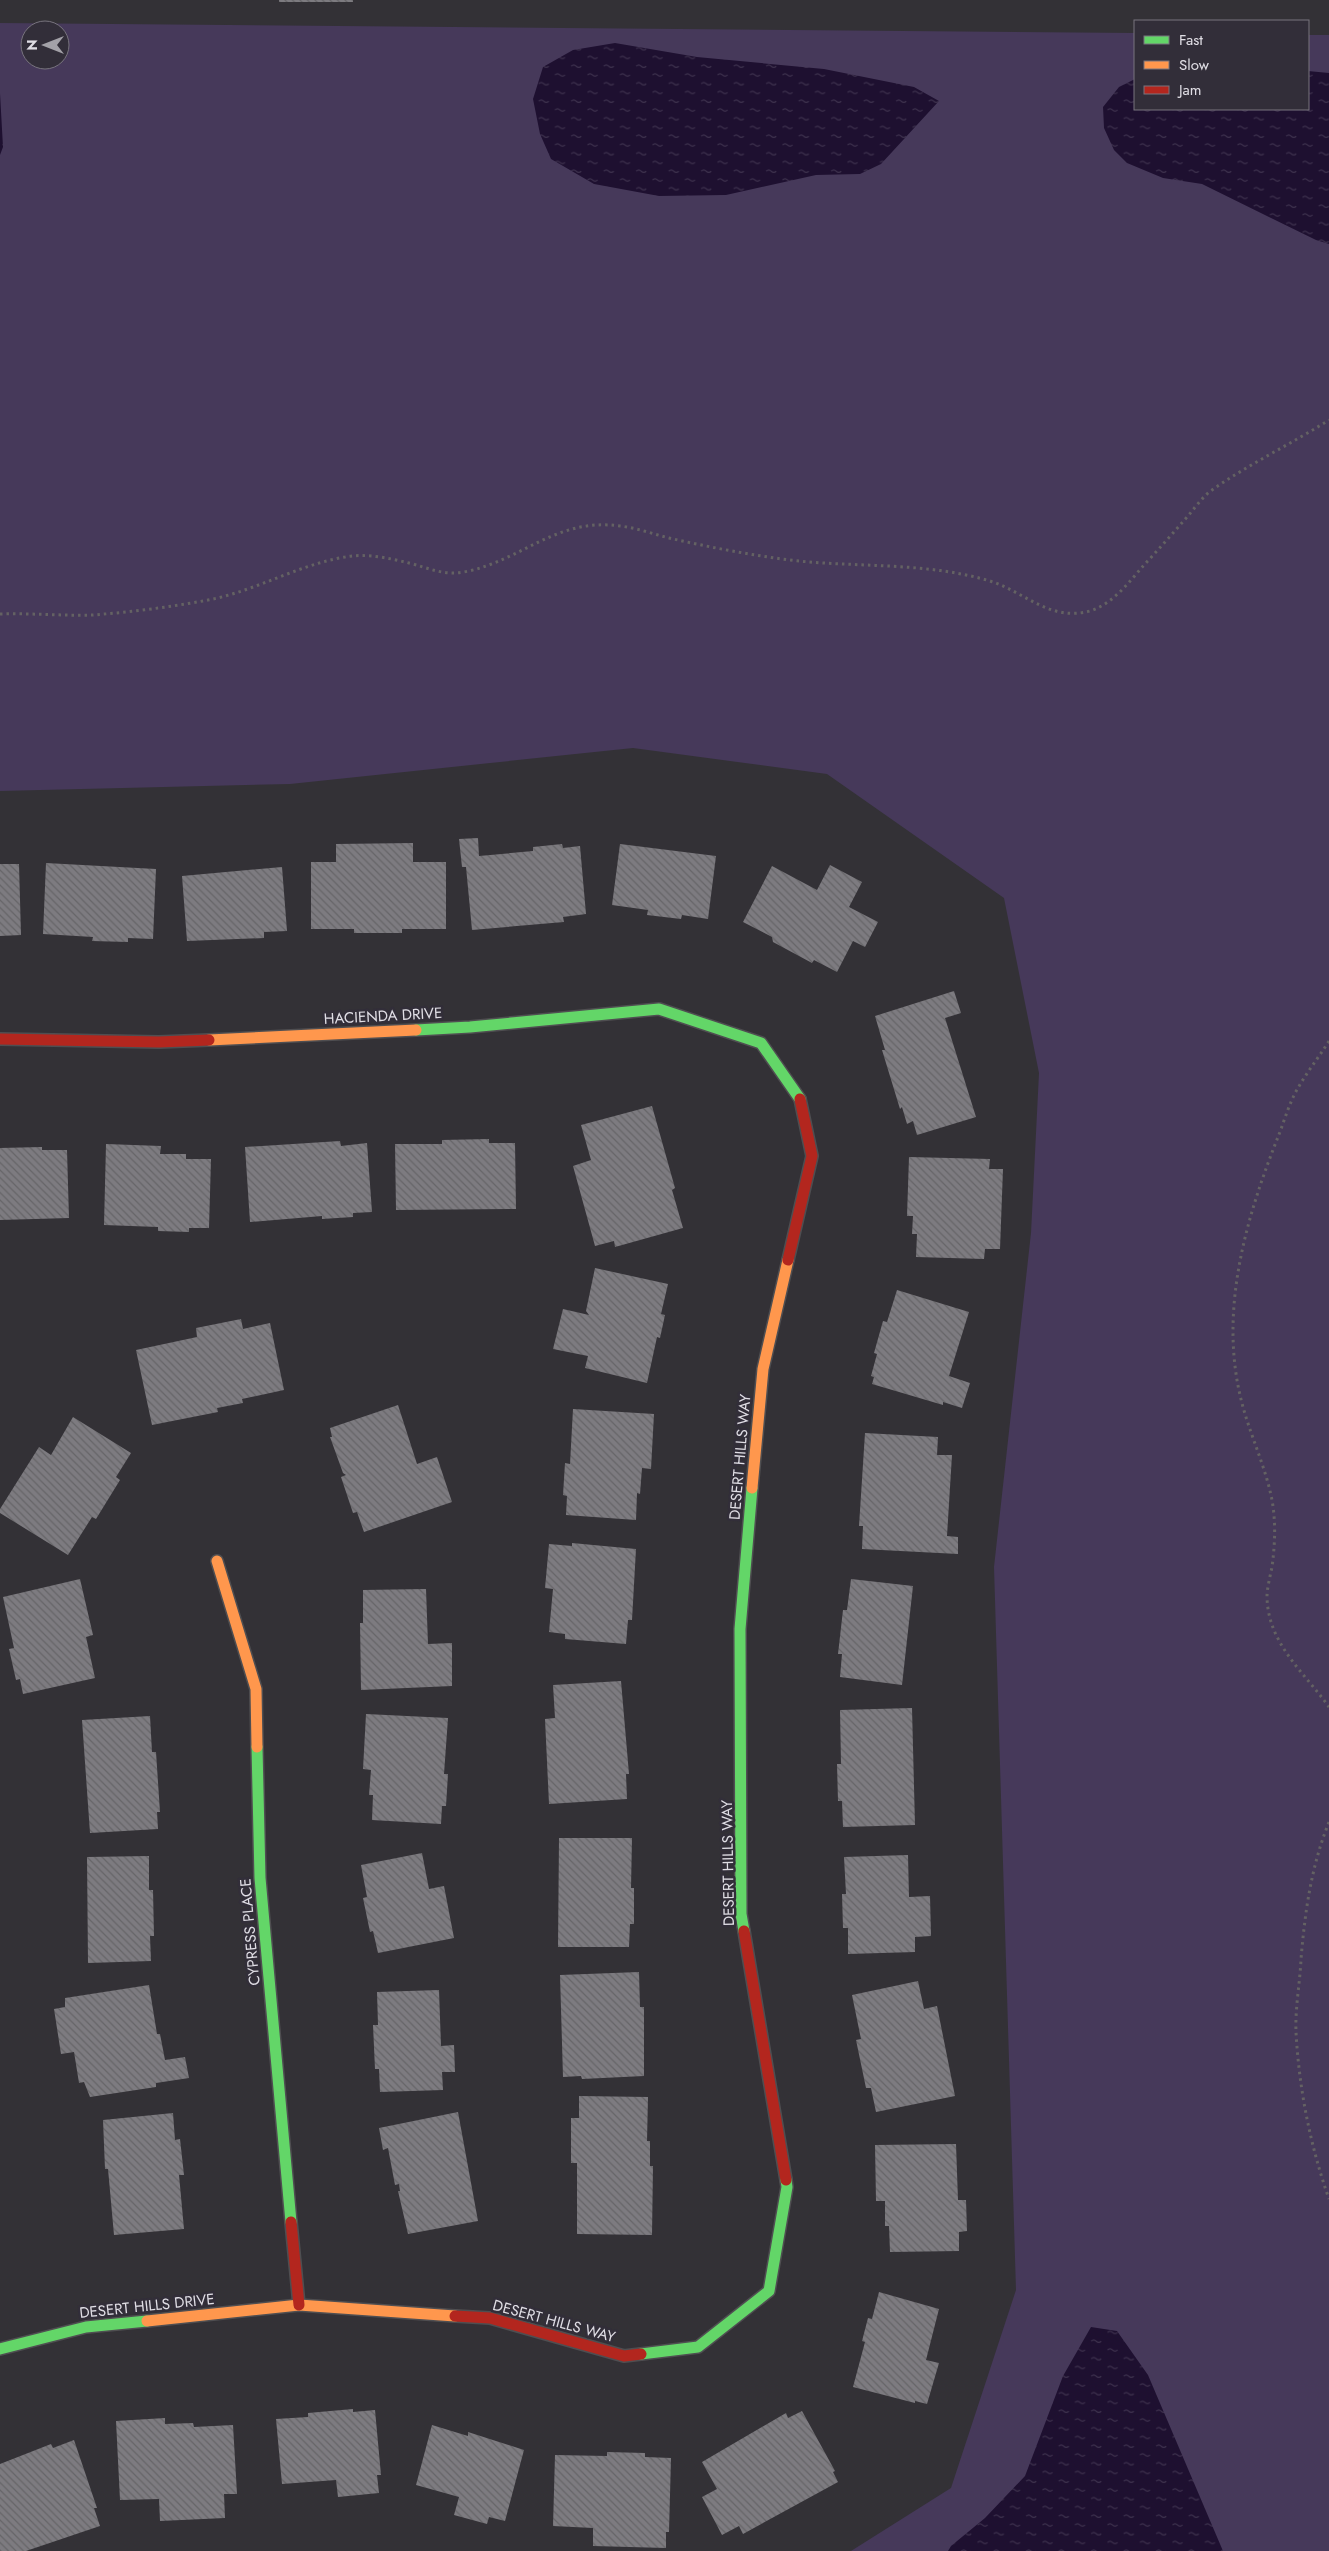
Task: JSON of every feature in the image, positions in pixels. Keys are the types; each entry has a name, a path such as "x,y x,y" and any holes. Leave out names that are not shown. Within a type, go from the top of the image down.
{"street":[{"name":"HACIENDA DRIVE","path":"0,1039 169,1042 470,1027 659,1009 762,1043"},
{"name":"DESERT HILLS WAY","path":"299,2305 490,2318 624,2356 698,2347 769,2291 787,2187 741,1914 740,1629 763,1369 812,1156 800,1097 762,1043"},
{"name":"CYPRESS PLACE","path":"217,1561 256,1689 260,1878 299,2305"},
{"name":"DESERT HILLS DRIVE","path":"0,2349 86,2326 299,2305"}],"path":[{"path":"0,614 36,612 92,615 208,600 249,590 308,566 347,556 377,556 410,563 446,574 468,571 506,558 536,541 566,529 594,524 622,526 693,543 778,559 908,567 963,574 992,582 1031,603 1053,611 1071,614 1093,610 1109,601 1132,580 1208,492 1329,420"},
{"path":"1329,1041 1297,1090 1265,1170 1240,1251 1235,1309 1235,1350 1240,1395 1259,1451 1272,1499 1276,1530 1267,1597 1271,1619 1275,1634 1289,1660 1311,1682 1329,1707"},
{"path":"1329,1822 1308,1889 1296,2030 1305,2110 1319,2170 1329,2199"}],"shaded area":[{"path":"0,23 20,23 20,70 70,70 70,24 1134,33 1134,110 1309,110 1309,35 1329,35 1329,2551 851,2551 951,2488 1016,2290 994,1567 1031,1233 1039,1073 1004,898 827,774 633,748 290,784 0,791"}],"water":[{"path":"615,43 697,57 824,69 914,87 939,101 881,164 860,174 816,175 726,195 659,196 594,184 551,159 540,134 533,99 543,67 573,50"},
{"path":"1309,71 1329,73 1329,244 1316,240 1202,184 1163,178 1127,163 1114,150 1104,128 1103,107 1119,87 1134,80 1134,110 1309,110"},
{"path":"0,93 3,147 0,155"},
{"path":"1091,2327 1117,2331 1148,2375 1223,2551 948,2551 951,2546 985,2518 1025,2476 1063,2376"}],"building":[{"path":"279,0 353,0 353,2 279,2"},
{"path":"478,838 479,856 533,851 533,847 562,844 563,848 580,846 586,914 563,917 564,922 472,930 466,867 462,867 459,839"},
{"path":"413,843 413,862 446,862 446,929 402,929 402,933 354,933 354,929 311,929 311,862 336,862 336,844"},
{"path":"620,844 716,856 708,919 682,915 681,919 647,915 648,910 612,905"},
{"path":"46,863 156,869 153,939 128,938 128,942 92,941 93,937 43,934"},
{"path":"0,864 19,864 21,935 0,936"},
{"path":"830,865 862,882 849,907 878,922 865,947 853,941 837,972 814,960 812,963 773,942 772,937 743,922 772,866 817,890"},
{"path":"282,867 287,931 264,932 264,938 187,941 182,876"},
{"path":"954,991 961,1013 945,1018 976,1117 917,1135 913,1121 907,1124 902,1107 900,1109 882,1050 885,1050 875,1016"},
{"path":"652,1106 675,1188 672,1190 683,1228 615,1247 614,1241 595,1246 573,1166 591,1160 581,1125"},
{"path":"489,1139 489,1143 515,1143 516,1209 396,1210 395,1144 442,1144 442,1140"},
{"path":"340,1141 341,1146 367,1143 372,1212 353,1213 353,1217 322,1219 322,1216 250,1222 245,1147"},
{"path":"106,1144 161,1146 160,1154 186,1154 186,1159 211,1159 209,1228 189,1228 189,1232 158,1231 158,1227 104,1225"},
{"path":"42,1147 42,1150 67,1150 69,1218 0,1220 0,1148"},
{"path":"909,1157 990,1159 989,1169 1003,1169 1000,1249 985,1249 984,1259 916,1257 917,1234 912,1234 913,1216 907,1216"},
{"path":"595,1268 668,1284 661,1314 665,1315 660,1338 657,1337 647,1383 585,1368 588,1356 553,1349 563,1309 589,1315 586,1311"},
{"path":"897,1290 969,1312 949,1376 970,1383 962,1408 943,1402 943,1405 872,1384 874,1377 871,1376 877,1354 874,1353 883,1321 887,1322"},
{"path":"241,1319 243,1329 270,1323 284,1390 242,1399 243,1403 217,1408 218,1412 152,1425 136,1350 197,1337 196,1328"},
{"path":"398,1405 417,1464 437,1457 452,1502 364,1532 357,1512 353,1513 341,1477 346,1475 343,1473 330,1437 332,1437 330,1428"},
{"path":"573,1409 654,1414 651,1469 642,1468 640,1494 637,1493 636,1520 566,1515 567,1496 563,1495 565,1463 570,1464"},
{"path":"73,1417 131,1453 116,1477 120,1480 96,1519 92,1517 68,1555 0,1513 0,1509 39,1447 51,1455"},
{"path":"865,1433 938,1437 937,1455 952,1455 947,1536 958,1537 958,1554 862,1549 863,1526 859,1526"},
{"path":"572,1543 636,1549 632,1620 628,1620 626,1644 565,1639 565,1634 549,1632 553,1589 545,1588 549,1544 572,1546"},
{"path":"80,1579 93,1635 86,1637 95,1678 23,1694 20,1679 16,1680 9,1649 14,1648 3,1597"},
{"path":"851,1579 913,1586 902,1685 840,1677 842,1654 838,1654 843,1610 847,1610"},
{"path":"426,1589 428,1644 452,1643 452,1686 361,1690 360,1623 363,1623 363,1590"},
{"path":"621,1681 629,1774 626,1774 627,1799 549,1804 545,1719 555,1718 553,1685"},
{"path":"912,1708 915,1825 843,1827 842,1801 838,1801 837,1764 841,1764 840,1710"},
{"path":"366,1714 448,1718 444,1774 448,1774 446,1806 442,1806 441,1824 372,1820 373,1795 369,1795 371,1770 363,1769"},
{"path":"150,1716 152,1752 156,1752 160,1812 157,1812 158,1829 90,1833 82,1720"},
{"path":"559,1838 632,1838 631,1888 634,1888 634,1924 630,1924 629,1947 558,1947"},
{"path":"422,1853 429,1889 444,1886 454,1938 378,1953 373,1931 370,1932 363,1898 367,1897 361,1865"},
{"path":"908,1855 909,1897 930,1896 931,1936 915,1937 915,1952 848,1954 848,1928 843,1928 842,1894 846,1894 844,1857"},
{"path":"149,1856 149,1890 153,1890 154,1936 150,1936 151,1961 88,1963 87,1857"},
{"path":"639,1972 640,2007 644,2007 644,2076 582,2079 581,2076 563,2077 560,1975"},
{"path":"918,1981 924,2009 937,2006 955,2096 876,2112 871,2088 866,2088 856,2040 861,2039 852,1995"},
{"path":"149,1985 157,2034 160,2034 165,2060 185,2057 189,2078 156,2083 156,2087 90,2097 84,2082 79,2083 74,2052 61,2054 54,2009 65,2007 65,1998"},
{"path":"439,1990 441,2046 454,2045 455,2072 442,2072 443,2090 380,2092 379,2069 375,2069 373,2025 378,2025 377,1992"},
{"path":"579,2096 648,2097 647,2141 650,2141 650,2166 653,2166 652,2235 577,2234 577,2163 571,2163 571,2118 579,2118"},
{"path":"458,2112 478,2221 408,2234 398,2191 400,2191 399,2184 395,2185 388,2148 383,2150 379,2128"},
{"path":"173,2113 175,2140 180,2139 184,2175 179,2175 184,2229 114,2235 108,2169 105,2169 103,2120"},
{"path":"956,2144 958,2200 966,2200 967,2231 959,2232 959,2251 890,2252 889,2226 885,2226 885,2201 876,2201 875,2145"},
{"path":"879,2292 939,2309 926,2360 939,2363 927,2404 915,2401 915,2403 853,2387 865,2342 862,2341 868,2318 872,2319"},
{"path":"353,2409 353,2412 375,2410 381,2475 377,2475 379,2493 338,2497 336,2480 282,2484 276,2419 308,2417 308,2413"},
{"path":"802,2411 835,2471 833,2472 838,2482 743,2534 739,2526 722,2535 702,2497 717,2489 702,2462 786,2413 788,2418"},
{"path":"165,2418 165,2424 193,2423 194,2427 233,2425 237,2494 224,2494 225,2518 160,2521 159,2499 120,2500 116,2421"},
{"path":"432,2425 468,2436 468,2432 524,2450 505,2521 489,2517 487,2524 454,2515 459,2497 416,2485"},
{"path":"74,2440 97,2508 94,2508 100,2526 26,2551 0,2551 0,2464 51,2444 53,2448"},
{"path":"607,2452 645,2453 645,2457 671,2458 669,2532 666,2532 666,2548 593,2546 593,2528 553,2526 555,2455 607,2456"}],"traffic: fast":[{"path":"416,1030 470,1027 659,1009 761,1043 800,1099"},
{"path":"744,1931 741,1914 740,1629 752,1488"},
{"path":"257,1747 260,1878 291,2222"},
{"path":"641,2354 698,2347 769,2291 787,2187 786,2180"},
{"path":"0,2349 86,2327 147,2321"}],"traffic: slow":[{"path":"209,1040 416,1030"},
{"path":"752,1488 763,1369 788,1260"},
{"path":"217,1561 256,1689 257,1747"},
{"path":"147,2321 299,2305 455,2316"}],"traffic: jam":[{"path":"0,1039 159,1042 209,1040"},
{"path":"788,1260 812,1156 800,1099"},
{"path":"744,1931 786,2180"},
{"path":"291,2222 299,2305"},
{"path":"455,2316 490,2318 624,2356 641,2354"}]}
